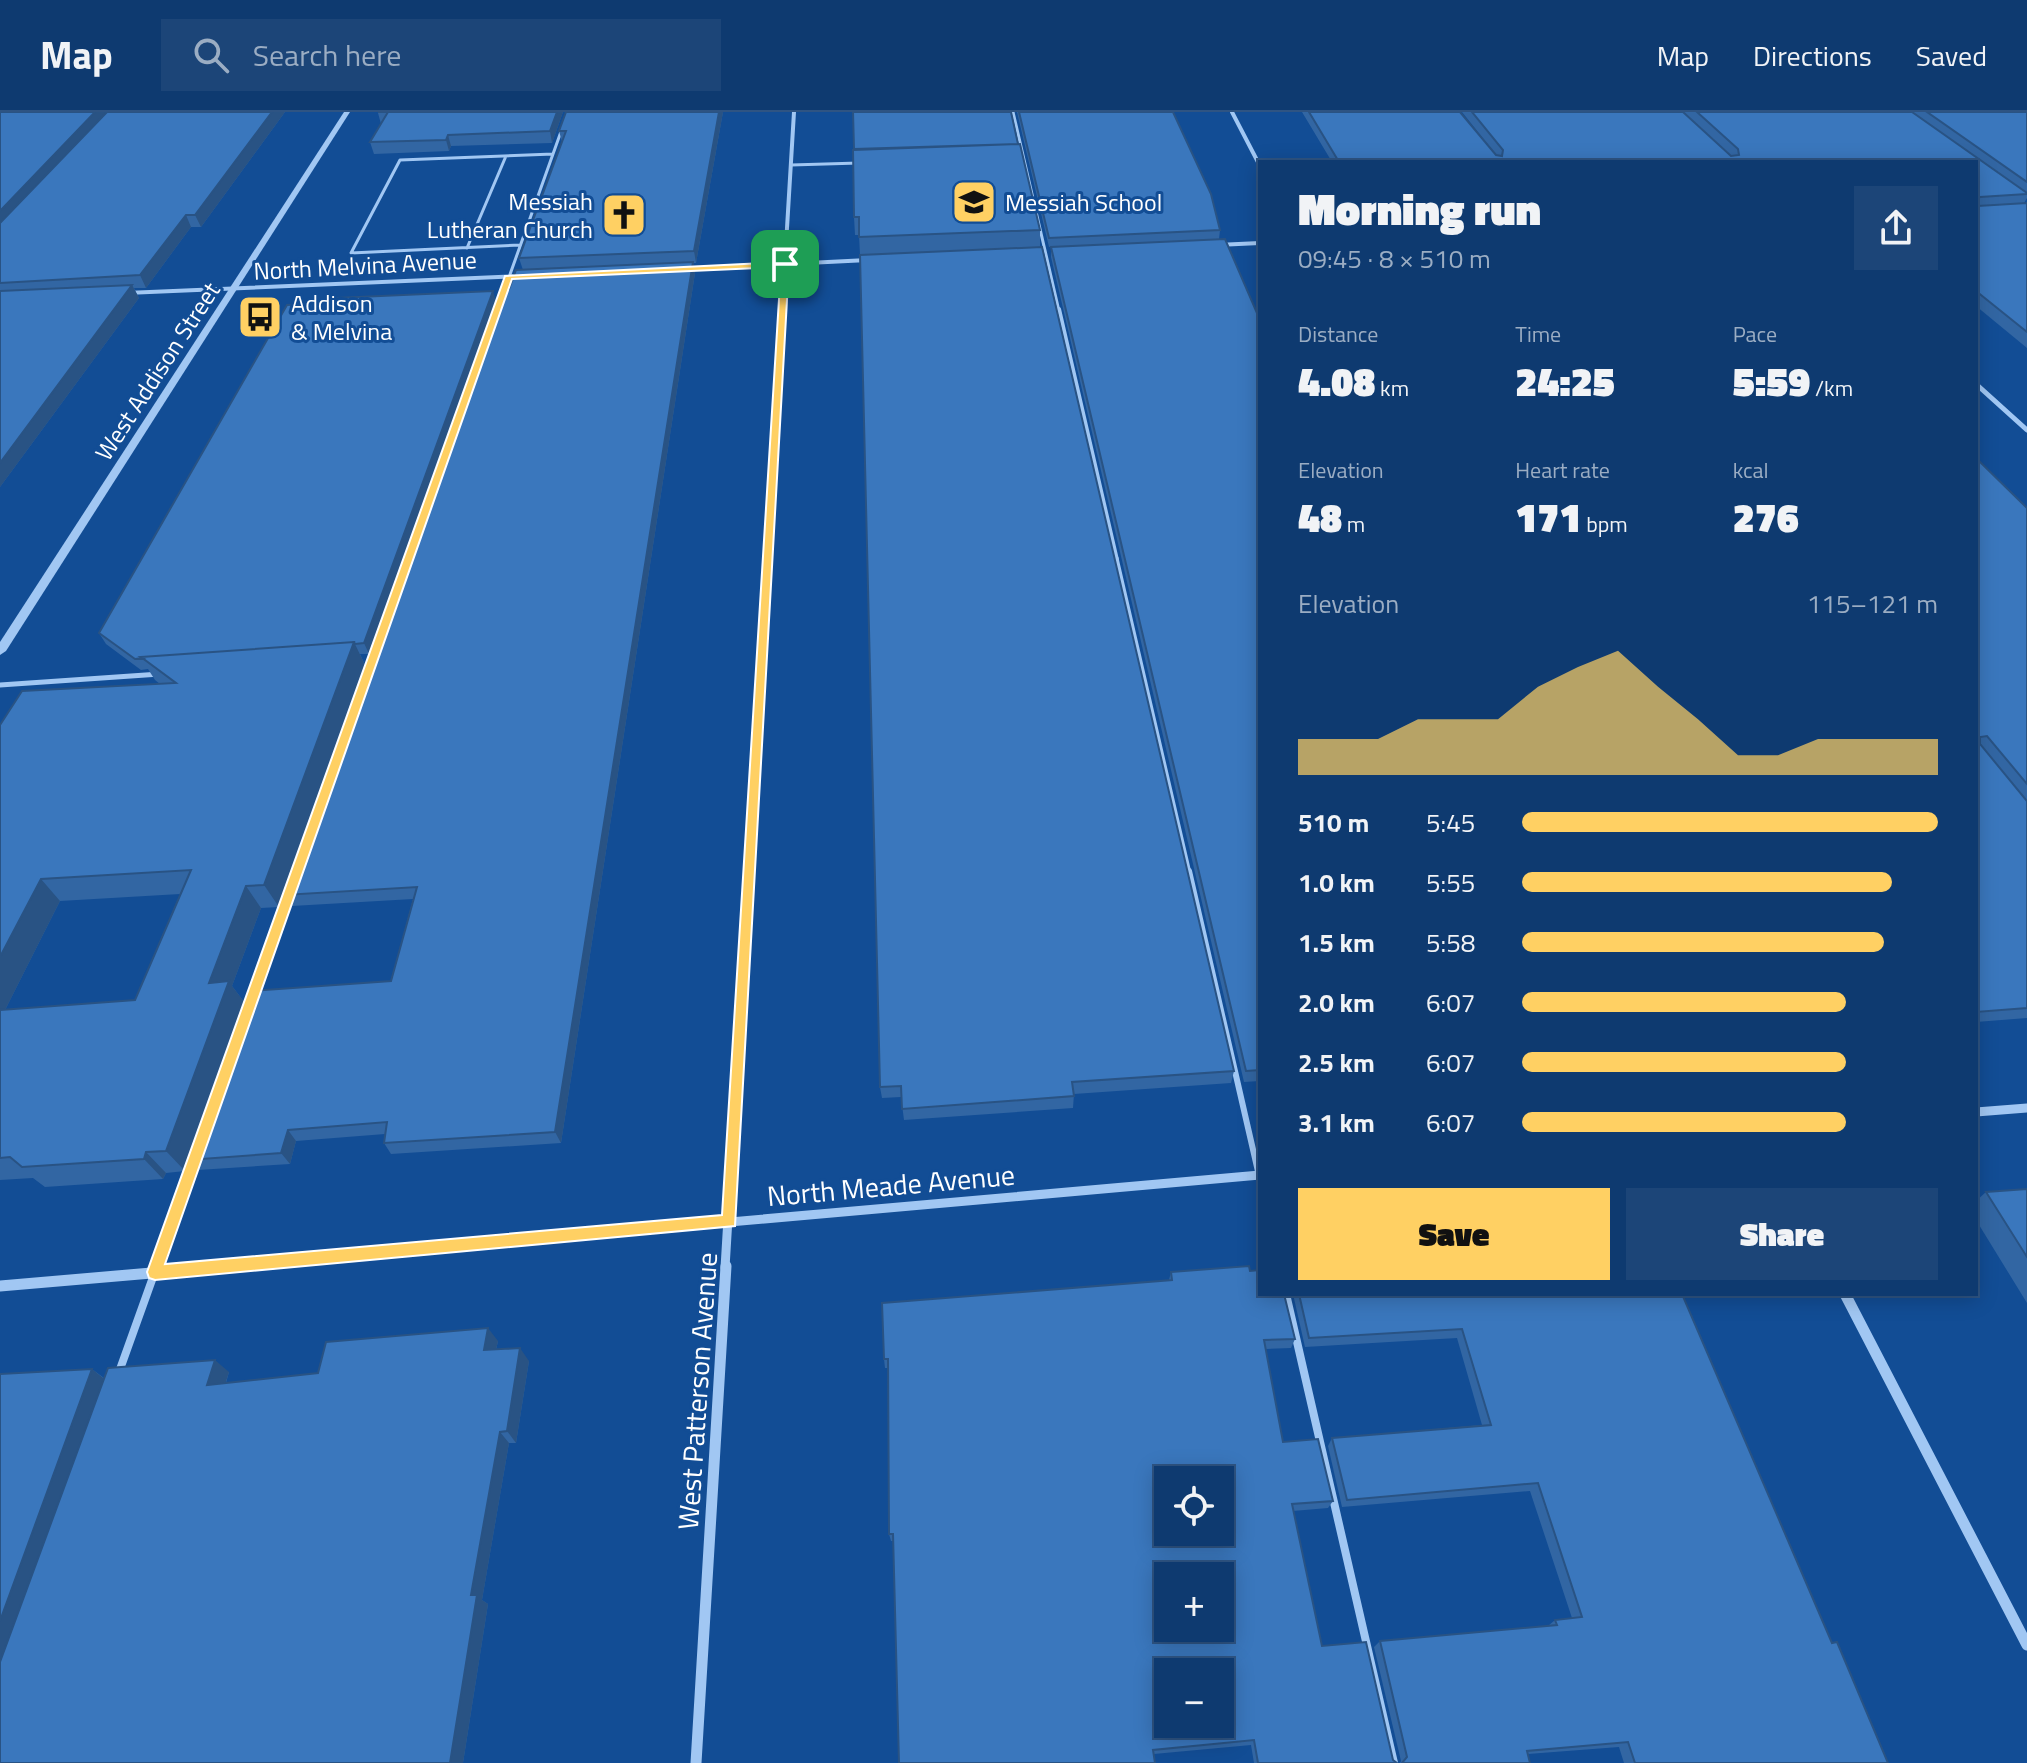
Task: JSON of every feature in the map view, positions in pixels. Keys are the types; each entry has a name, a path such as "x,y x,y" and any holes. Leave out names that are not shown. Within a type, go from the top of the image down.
{"street":[{"name":"West Addison Street","path":"0,651 347,112"},
{"name":"West Patterson Avenue","path":"696,1763 794,112"},
{"path":"1232,112 1258,162"},
{"path":"1214,245 1258,243"},
{"path":"1031,253 1061,252"},
{"path":"678,269 877,260"},
{"name":"North Melvina Avenue","path":"124,293 524,276"},
{"path":"1978,386 2027,430"},
{"path":"1978,1112 2027,1108"},
{"name":"North Meade Avenue","path":"0,1286 1258,1177"},
{"path":"1846,1296 2027,1645"}],"lane":[{"path":"499,306 568,112"},
{"path":"1013,112 1258,1168"},
{"path":"520,245 351,253 400,160 553,154"},
{"path":"467,248 506,156"},
{"path":"791,165 869,163"},
{"path":"0,685 171,673"},
{"path":"250,1003 293,883"},
{"path":"117,1377 197,1153"},
{"path":"1286,1296 1394,1763"}],"building":[{"path":"0,112 95,112 0,211"},
{"path":"107,112 272,112 195,215 186,215 140,275 0,283 0,223"},
{"path":"388,112 557,112 550,131 448,135 446,140 370,142"},
{"path":"566,112 719,112 694,251 519,258 566,131 559,131"},
{"path":"853,112 1011,112 1018,144 854,149"},
{"path":"1019,112 1173,112 1211,194 1220,230 1049,238"},
{"path":"1309,112 1460,112 1496,155 1502,156 1503,150 1472,112 1683,112 1731,156 1739,155 1738,149 1697,112 1912,112 2027,194 1978,200 1978,160 1338,160"},
{"path":"1927,112 2027,112 2027,182"},
{"path":"1020,144 1040,230 859,237 859,217 854,217 853,150"},
{"path":"2027,203 2027,332 1978,293 1978,206"},
{"path":"1225,239 1258,315 1258,1070 1246,1071 1051,247"},
{"path":"1042,247 1234,1071 1072,1082 1074,1096 902,1109 901,1086 880,1087 860,255"},
{"path":"693,262 555,1132 384,1143 387,1122 288,1130 281,1153 188,1160 249,991 391,981 417,887 284,895 502,289 509,289 516,270"},
{"path":"132,285 0,463 0,291"},
{"path":"493,291 364,643 135,659 99,633 287,305 309,304 313,299"},
{"path":"1978,460 2027,508 2027,784 1987,736 1980,737 1980,744 2027,801 2027,1008 1978,1012"},
{"path":"354,642 264,885 246,886 209,983 229,981 166,1151 146,1152 144,1159 22,1167 10,1157 0,1158 0,1010 135,1000 191,870 41,879 0,957 0,725 22,691 176,683 141,657"},
{"path":"2027,1189 2027,1257 1986,1192"},
{"path":"1249,1266 1250,1271 1258,1270 1258,1296 1284,1296 1295,1339 1264,1340 1283,1442 1318,1439 1333,1501 1292,1504 1322,1646 1366,1642 1393,1760 1397,1763 1258,1763 1254,1740 1153,1750 1155,1763 899,1763 893,1534 889,1534 888,1359 884,1359 882,1303 1172,1280 1171,1272"},
{"path":"1299,1296 1683,1296 1832,1643 1837,1642 1888,1763 1635,1763 1628,1742 1527,1751 1530,1763 1402,1763 1407,1757 1380,1641 1557,1625 1555,1620 1582,1617 1538,1483 1347,1500 1332,1438 1491,1425 1462,1329 1309,1338"},
{"path":"488,1328 484,1350 520,1348 507,1431 500,1432 471,1595 477,1595 450,1763 0,1763 0,1662 108,1368 215,1360 207,1385 318,1373 326,1342"},
{"path":"92,1369 0,1621 0,1374"}],"place":[{"name":"Messiah School","path":"974,202"},
{"name":"Messiah Lutheran Church","path":"624,215"},
{"name":"Addison & Melvina","path":"260,317"}],"route":[{"path":"785,264 729,1222 155,1272 509,276 785,264"}]}
